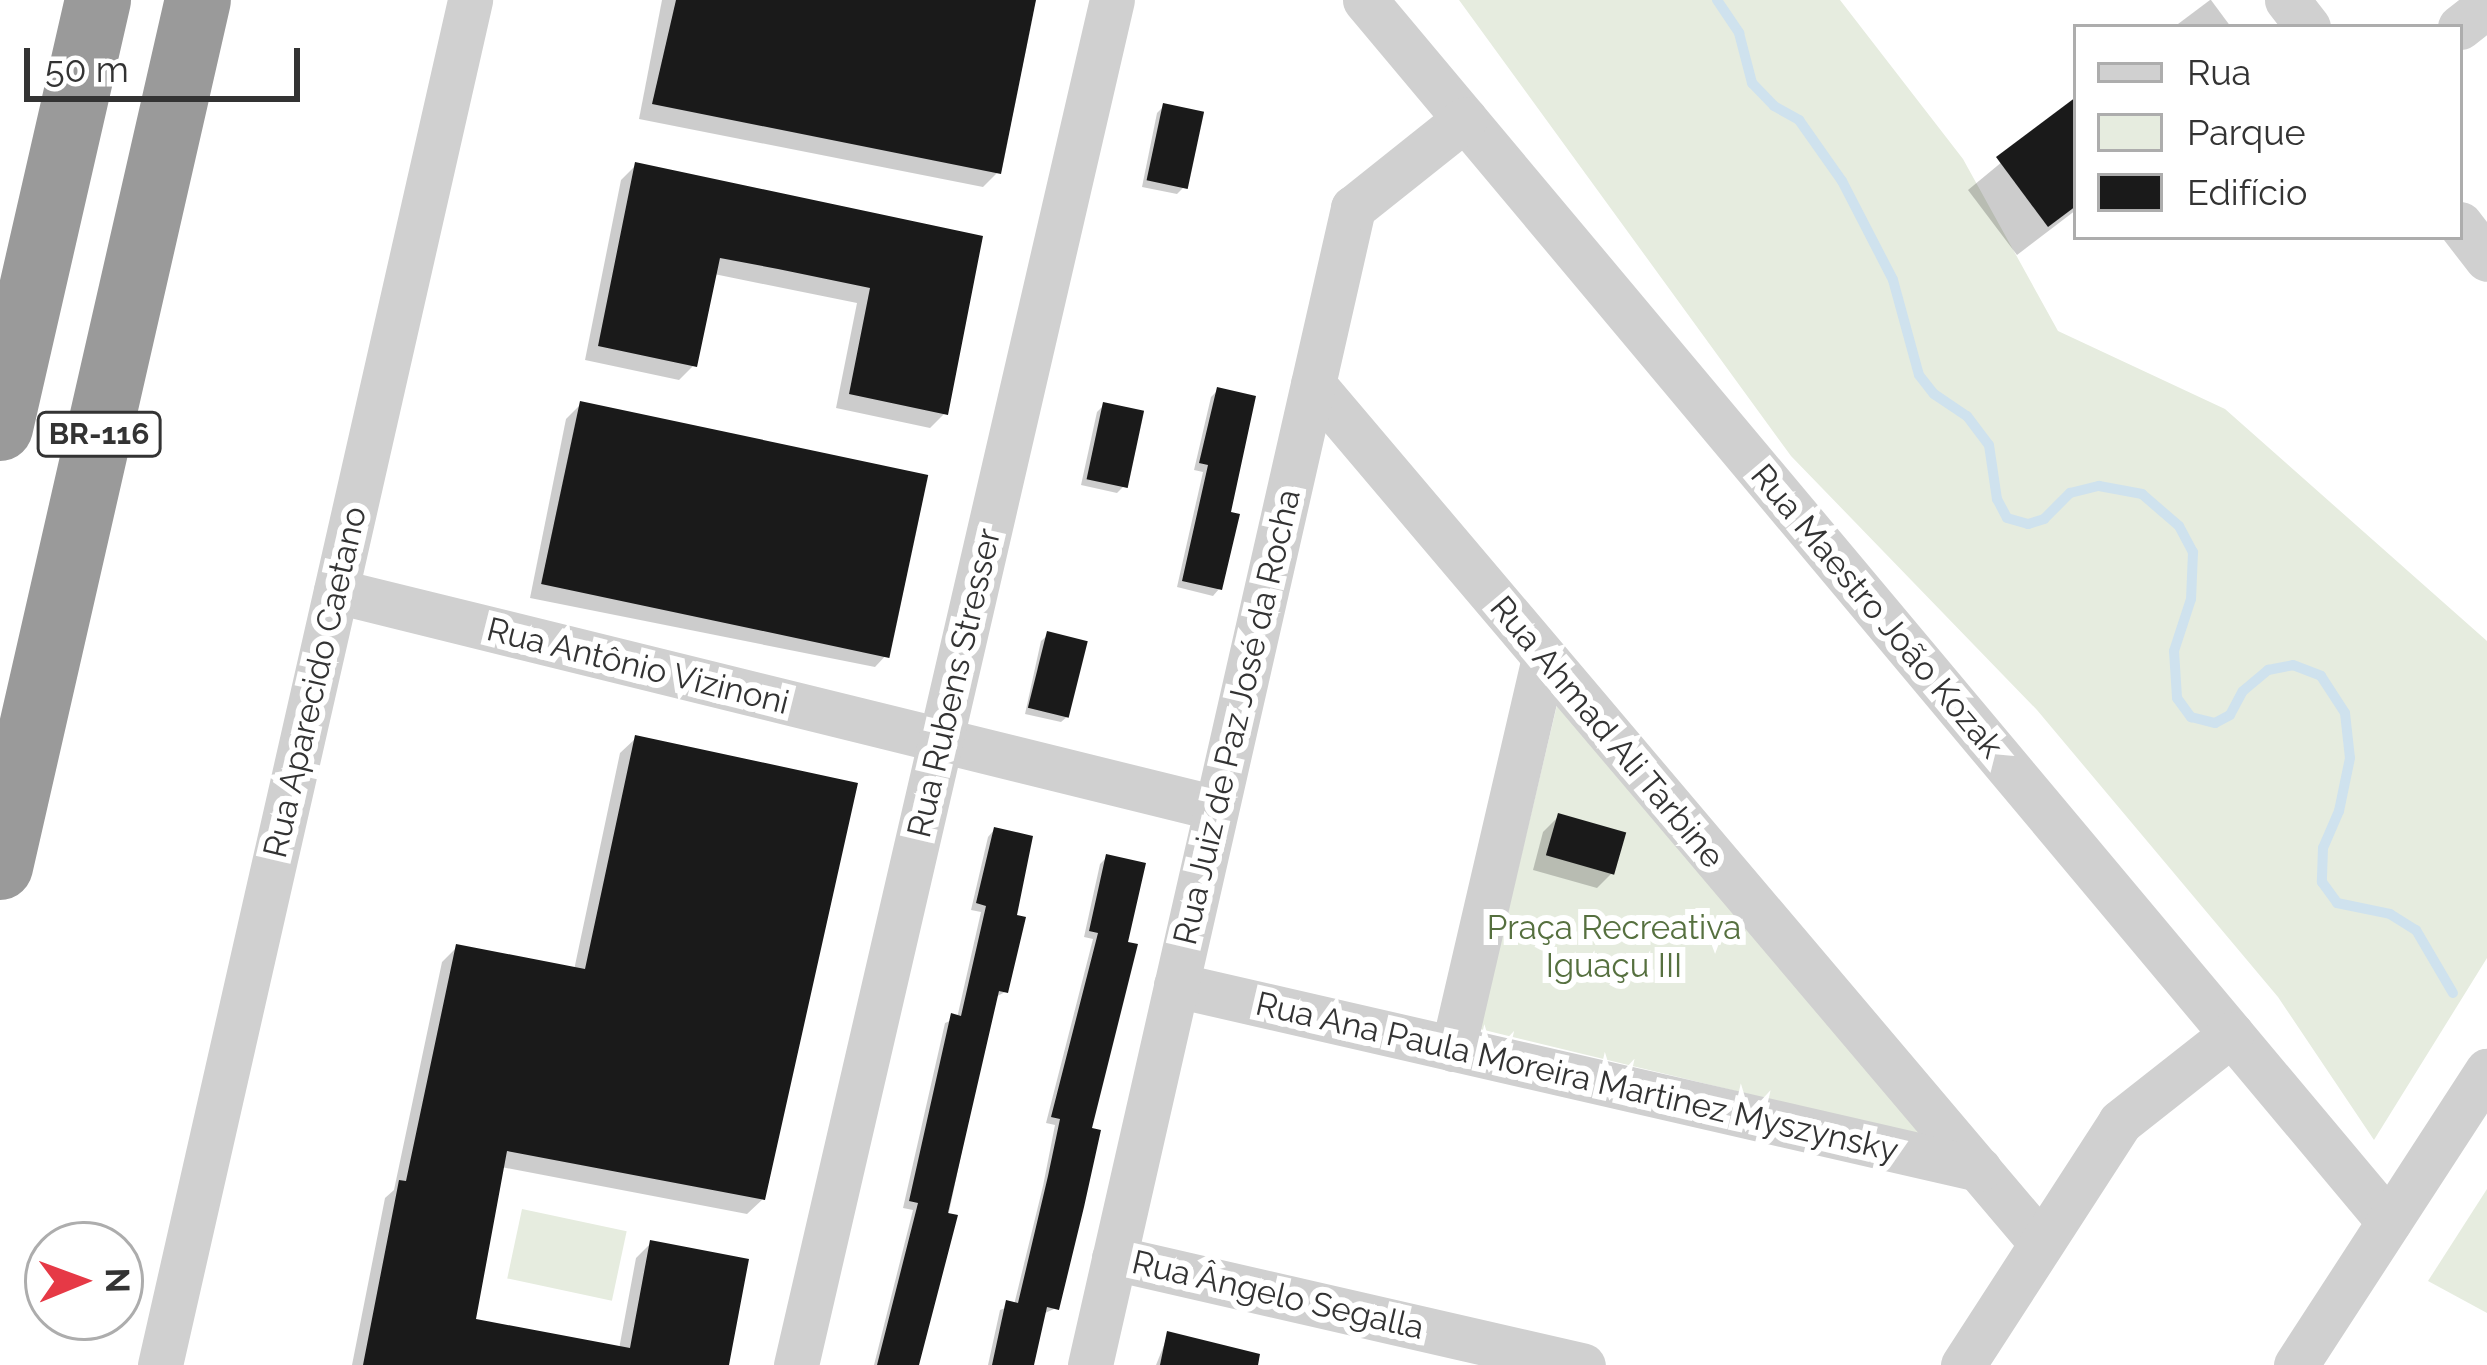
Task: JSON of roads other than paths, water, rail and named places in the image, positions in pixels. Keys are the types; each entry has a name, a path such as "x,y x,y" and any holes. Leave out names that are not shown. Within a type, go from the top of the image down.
{"highway":[{"name":"BR-116","path":"0,428 98,0"},
{"name":"BR-116","path":"0,867 198,0"}],"street":[{"name":"Rua Aparecido Caetano","path":"160,1365 470,0"},
{"name":"Rua Rubens Stresser","path":"796,1365 1112,0"},
{"name":"Rua Maestro João Kozak","path":"1365,0 2389,1222"},
{"path":"2287,0 2306,24"},
{"path":"2463,25 2487,6"},
{"name":"Rua Juiz de Paz José da Rocha","path":"1090,1365 1353,208 1465,119"},
{"path":"2463,228 2487,259"},
{"name":"Rua Ahmad Ali Tarbine","path":"1313,384 2042,1243"},
{"name":"Rua Antônio Vizinoni","path":"336,591 1216,808"},
{"path":"1453,1048 1544,658"},
{"name":"Rua Ana Paula Moreira Martinez Myszynsky","path":"1176,986 1979,1169"},
{"path":"1963,1365 2120,1122 2232,1034"},
{"path":"2296,1365 2487,1071"},
{"name":"Rua Ângelo Segalla","path":"1114,1258 1583,1365"}],"waterway":[{"path":"1717,0 1739,33 1752,83 1774,106 1799,120 1842,181 1893,280 1919,375 1934,394 1967,416 1989,445 1997,499 2007,518 2028,524 2044,519 2070,493 2099,486 2142,494 2179,526 2193,552 2191,599 2174,651 2177,698 2191,717 2215,723 2230,715 2243,691 2268,670 2293,665 2321,676 2345,713 2350,758 2339,811 2323,848 2322,882 2337,903 2390,914 2416,930 2453,993"}],"park label":[{"name":"Praça Recreativa Iguaçu III","path":"1614,947"}]}
